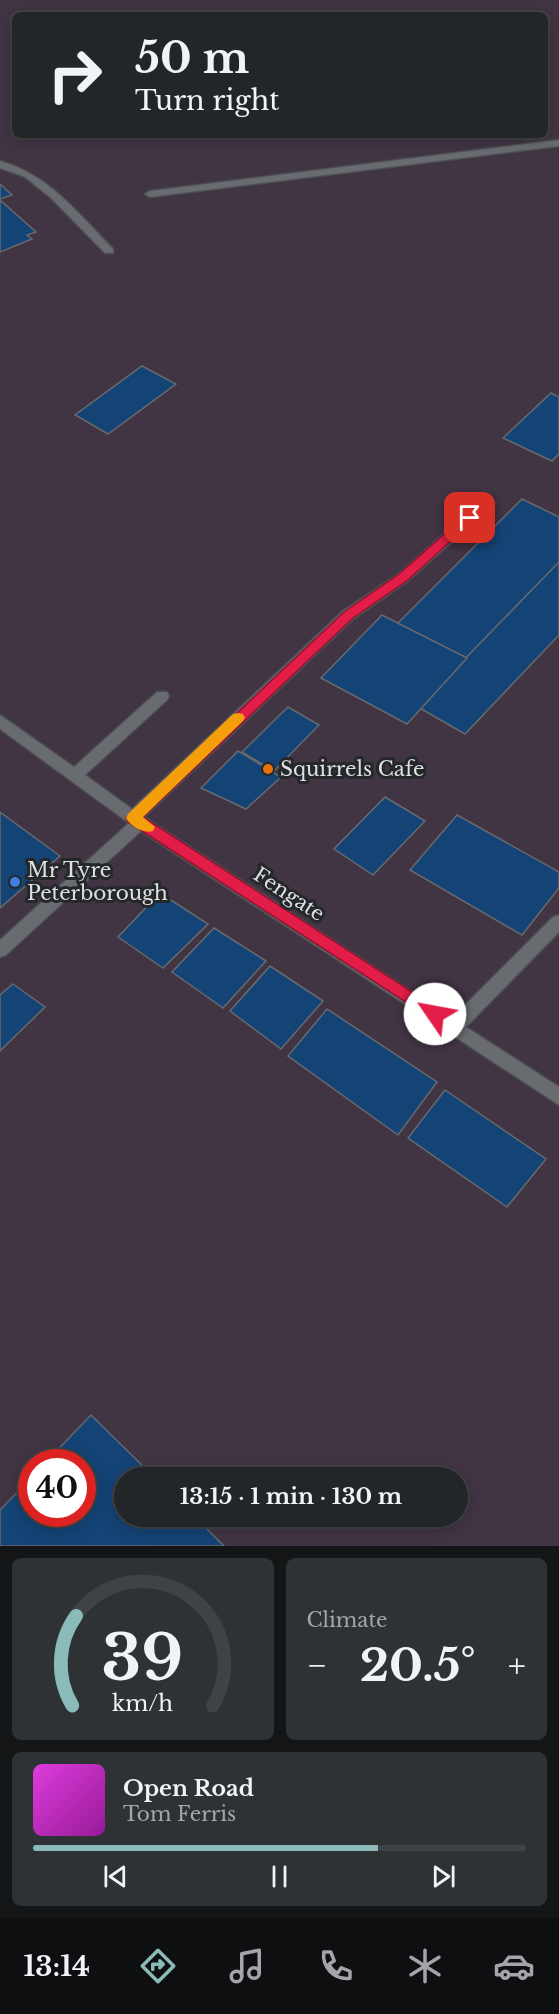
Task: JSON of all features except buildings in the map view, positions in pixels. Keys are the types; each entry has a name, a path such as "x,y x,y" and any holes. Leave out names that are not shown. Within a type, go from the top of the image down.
{"street":[{"path":"150,194 559,143"},
{"path":"0,164 29,175 47,189 109,251"},
{"path":"0,950 348,615 404,577 487,503"},
{"path":"75,776 162,696"},
{"name":"Fengate","path":"0,721 137,820 559,1096"},
{"path":"454,1027 559,922"}],"shaded area":[{"path":"0,0 559,0 559,1546 0,1546"}],"slow traffic":[{"path":"148,827 133,818 238,718"}],"place":[{"name":"Squirrels Cafe","path":"268,769"},
{"name":"Mr Tyre Peterborough","path":"15,882"}],"route":[{"path":"435,1014 133,818 348,615 404,577 470,518"}]}
